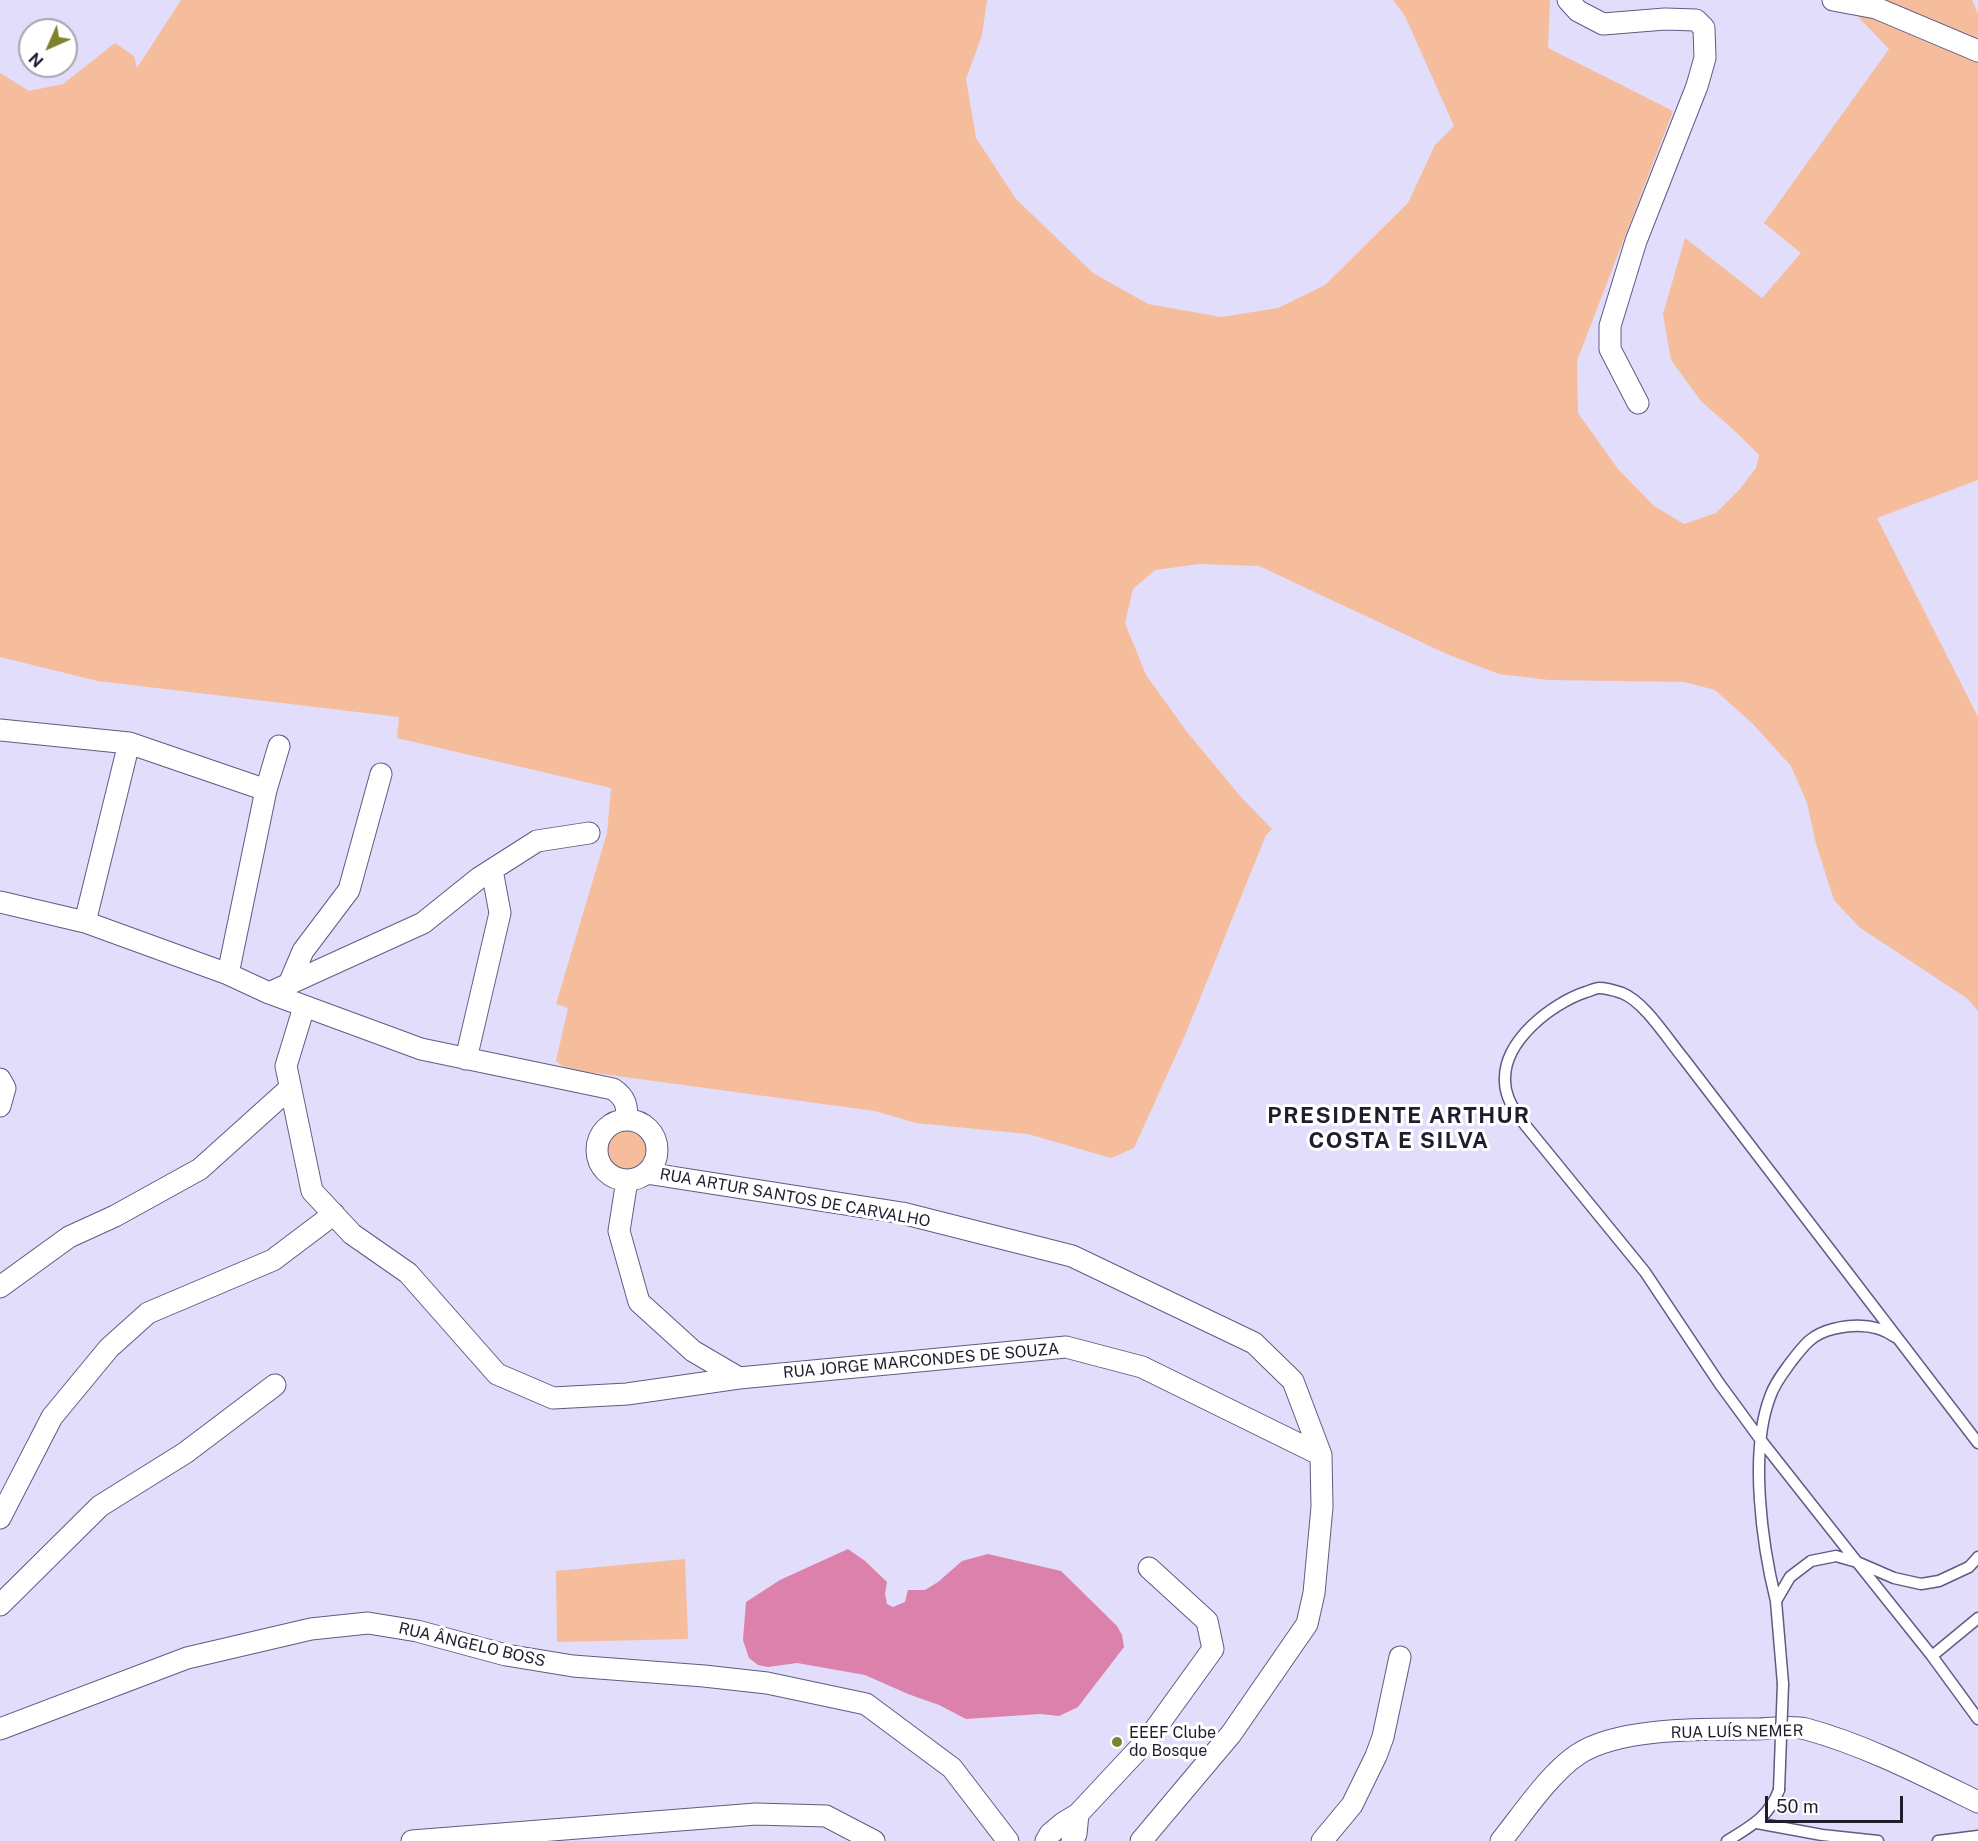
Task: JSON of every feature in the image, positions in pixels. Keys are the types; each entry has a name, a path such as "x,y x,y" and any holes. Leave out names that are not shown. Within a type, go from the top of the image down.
{"street":[{"path":"1568,0 1578,11 1603,24 1665,19 1696,20 1704,28 1705,58 1697,86 1636,241 1610,326 1610,349 1638,403"},
{"path":"1833,0 1876,8 1978,51"},
{"path":"0,730 129,743 266,790"},
{"path":"85,922 129,743"},
{"path":"228,974 266,790 279,746"},
{"path":"289,984 303,951 349,890 381,774"},
{"path":"269,993 423,922 492,870 537,842 589,833"},
{"path":"466,1059 500,913 492,870"},
{"path":"0,902 85,922 422,1049 613,1089 622,1095 627,1103 627,1120"},
{"name":"RUA JORGE MARCONDES DE SOUZA","path":"304,1006 286,1066 312,1191 352,1234 408,1273 496,1374 553,1398 627,1394 739,1378 1066,1347 1142,1367 1321,1455"},
{"path":"0,1079 5,1088 0,1106"},
{"path":"0,1287 69,1237 115,1216 200,1169 290,1088"},
{"path":"636,1177 616,1178 607,1173 600,1163 597,1154 599,1137 614,1123 627,1120 638,1122 654,1137 657,1148 656,1159 636,1177 619,1231 639,1302 693,1351 739,1378"},
{"name":"RUA ARTUR SANTOS DE CARVALHO","path":"636,1177 902,1213 1072,1256 1254,1343 1293,1380 1321,1455"},
{"path":"0,1518 52,1417 109,1348 148,1314 273,1260 334,1214"},
{"path":"0,1605 100,1506 185,1453 275,1385"},
{"path":"1141,1841 1231,1734 1307,1624 1314,1593 1322,1507 1321,1455"},
{"path":"1046,1841 1063,1822 1078,1814 1148,1739 1213,1649 1207,1622 1149,1568"},
{"name":"RUA ÂNGELO BOSS","path":"0,1729 187,1658 311,1629 368,1623 417,1631 506,1655 562,1665 767,1683 866,1704 952,1768 1008,1841"},
{"path":"1322,1841 1352,1805 1376,1756 1383,1737 1400,1657"},
{"name":"RUA LUÍS NEMER","path":"1501,1841 1540,1792 1575,1756 1596,1744 1687,1730 1802,1728 1855,1746 1978,1802"},
{"name":"RUA LUÍS NEMER","path":"1929,1778 1978,1785"},
{"path":"412,1841 756,1814 825,1816 874,1841"},
{"path":"1072,1841 1076,1834 1078,1814"}],"lane":[{"path":"1978,1443 1684,1059 1640,1005 1623,994 1599,988 1564,1000 1533,1024 1510,1055 1504,1079 1507,1094 1517,1115 1645,1272 1719,1383 1760,1439 1932,1656 1978,1719"},
{"path":"1727,1841 1757,1823 1774,1804 1779,1790 1783,1684 1776,1601 1768,1570 1761,1514 1760,1439 1770,1395 1791,1362 1817,1333 1843,1326 1872,1326 1900,1341"},
{"path":"1776,1601 1790,1577 1811,1561 1836,1556 1857,1562 1894,1578 1921,1584 1939,1581 1969,1567 1978,1557"},
{"path":"1932,1656 1978,1618"},
{"path":"1757,1823 1822,1835 1878,1841"},
{"path":"1938,1841 1978,1836"}],"shaded area":[{"path":"181,0 987,0 982,35 966,79 976,138 1016,199 1093,273 1148,304 1221,317 1278,308 1325,285 1408,203 1435,145 1454,126 1405,16 1393,0 1550,0 1548,48 1673,111 1577,361 1578,413 1618,469 1654,506 1684,524 1716,513 1739,490 1756,468 1759,455 1701,401 1671,360 1663,314 1685,238 1762,298 1801,253 1764,223 1889,49 1842,0 1972,0 1978,14 1978,480 1877,518 1978,717 1978,1011 1968,999 1859,927 1834,900 1816,844 1807,803 1791,766 1751,722 1715,690 1684,682 1549,680 1499,674 1449,655 1259,566 1199,564 1155,570 1133,589 1125,623 1146,675 1187,732 1241,797 1272,829 1266,835 1186,1033 1134,1148 1111,1158 1028,1134 916,1123 875,1111 573,1070 561,1065 556,1061 568,1008 556,1004 607,833 611,788 397,738 399,717 98,681 0,657 0,73 29,91 63,84 71,78 78,78 78,72 115,43 134,56 137,68"},
{"path":"627,1129 642,1135 648,1150 642,1165 627,1171 612,1165 606,1150 612,1135"},
{"path":"848,1549 865,1561 887,1582 885,1594 887,1604 893,1607 905,1602 908,1590 925,1590 962,1561 988,1554 1061,1571 1117,1626 1122,1635 1124,1647 1078,1707 1059,1716 1040,1714 966,1719 939,1705 865,1675 797,1663 768,1667 758,1665 749,1658 743,1640 746,1602 780,1580"},
{"path":"685,1559 688,1639 557,1642 556,1571"}],"place":[{"name":"EEEF Clube do Bosque","path":"1117,1742"}],"district":[{"name":"PRESIDENTE ARTHUR COSTA E SILVA","path":"1399,1128"}]}
